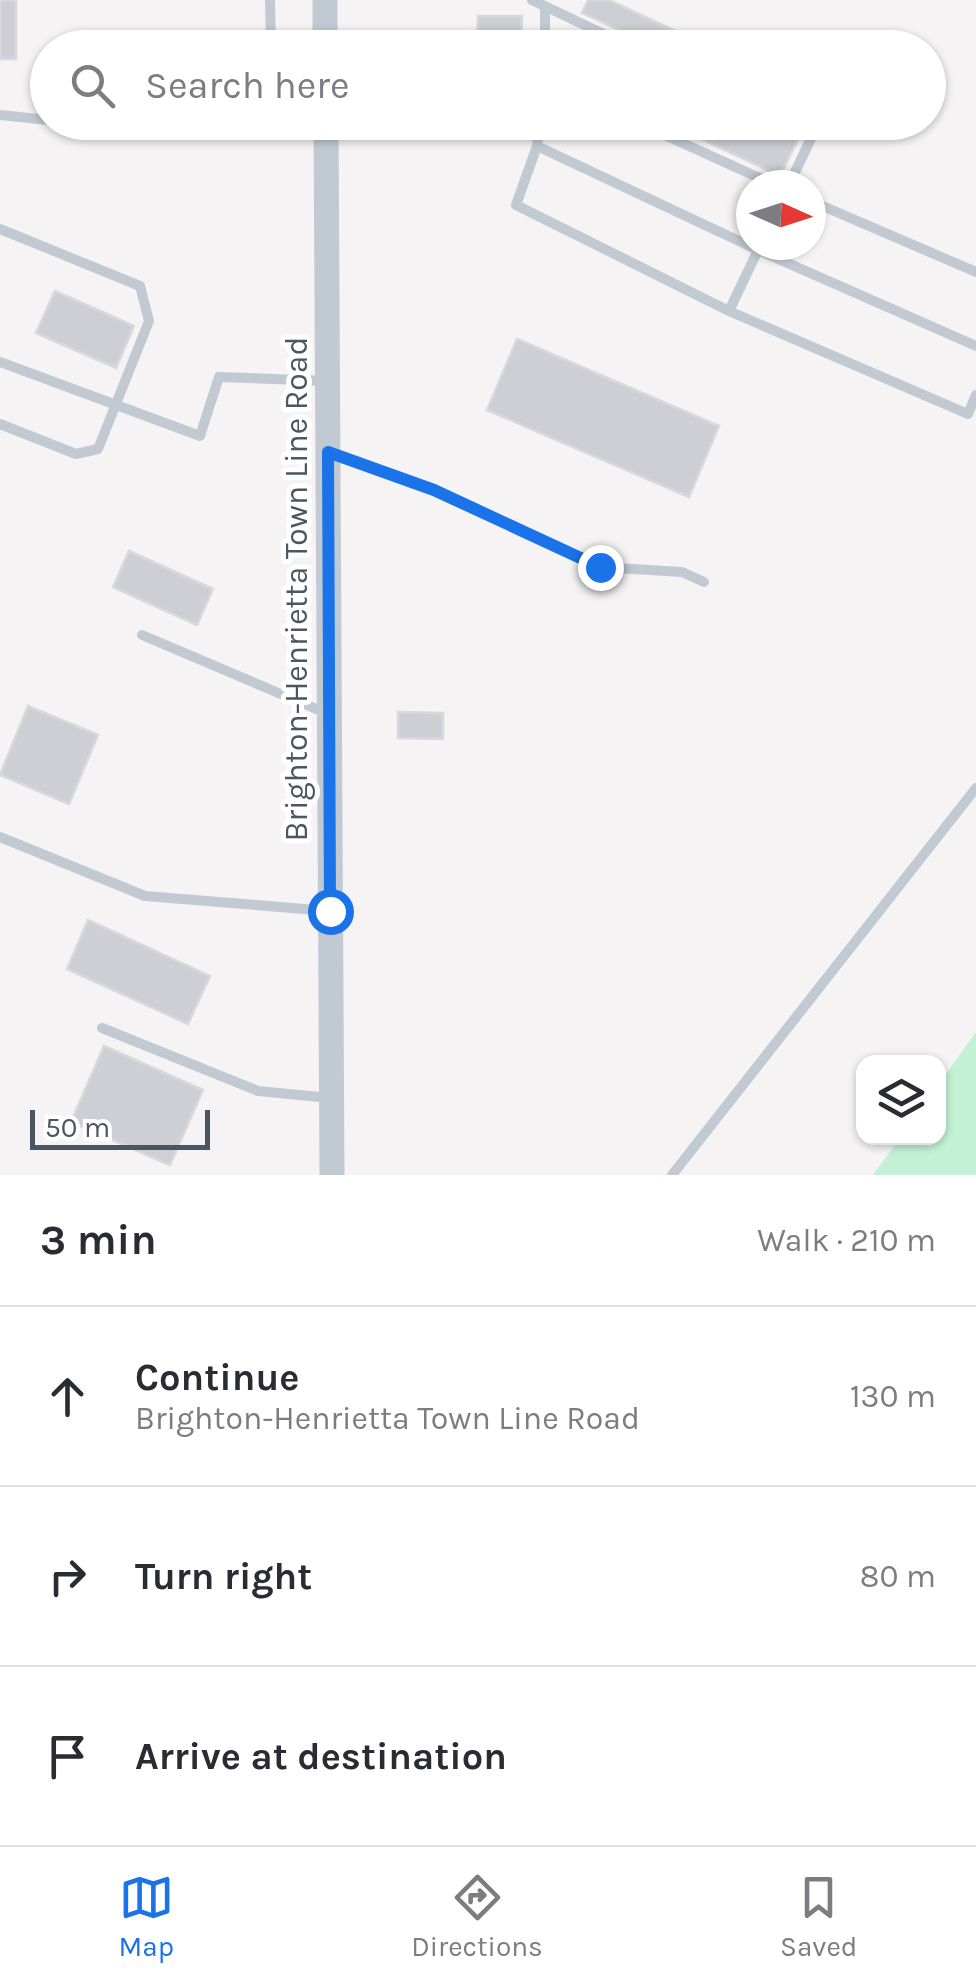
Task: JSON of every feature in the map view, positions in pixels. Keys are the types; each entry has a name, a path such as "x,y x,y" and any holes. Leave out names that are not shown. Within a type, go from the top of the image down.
{"street":[{"path":"325,0 325,30"},
{"name":"Brighton-Henrietta Town Line Road","path":"326,140 332,1175"}],"lane":[{"path":"270,0 271,30"},
{"path":"532,0 596,30"},
{"path":"545,6 546,30"},
{"path":"0,115 30,118"},
{"path":"538,140 516,205 728,311 968,414 976,395"},
{"path":"676,140 742,170"},
{"path":"795,170 810,140"},
{"path":"537,146 736,237"},
{"path":"826,207 976,272"},
{"path":"0,229 140,286 150,321 98,449 76,454 0,424"},
{"path":"728,311 753,260"},
{"path":"786,260 976,346"},
{"path":"0,362 200,436 219,377 328,381"},
{"path":"328,452 434,490 600,567 682,572 704,582"},
{"path":"142,635 329,714"},
{"path":"672,1175 976,788"},
{"path":"0,837 145,896 330,911"},
{"path":"102,1028 258,1091 331,1098"}],"green space":[{"path":"976,1032 976,1175 873,1175 895,1145 946,1145 946,1074"}],"building":[{"path":"0,0 16,0 16,59 0,59"},
{"path":"588,0 609,0 673,30 619,30 582,13"},
{"path":"478,16 522,16 522,30 478,30"},
{"path":"703,140 795,140 783,170 767,170"},
{"path":"55,291 134,326 116,368 36,333"},
{"path":"517,339 719,426 689,497 487,410"},
{"path":"129,551 213,589 197,625 113,587"},
{"path":"28,706 98,735 69,804 0,775"},
{"path":"398,712 443,713 443,739 398,738"},
{"path":"88,920 210,976 188,1024 67,969"},
{"path":"104,1046 203,1090 170,1165 71,1122"}],"route":[{"path":"330,911 328,452 434,490 600,567"}]}
